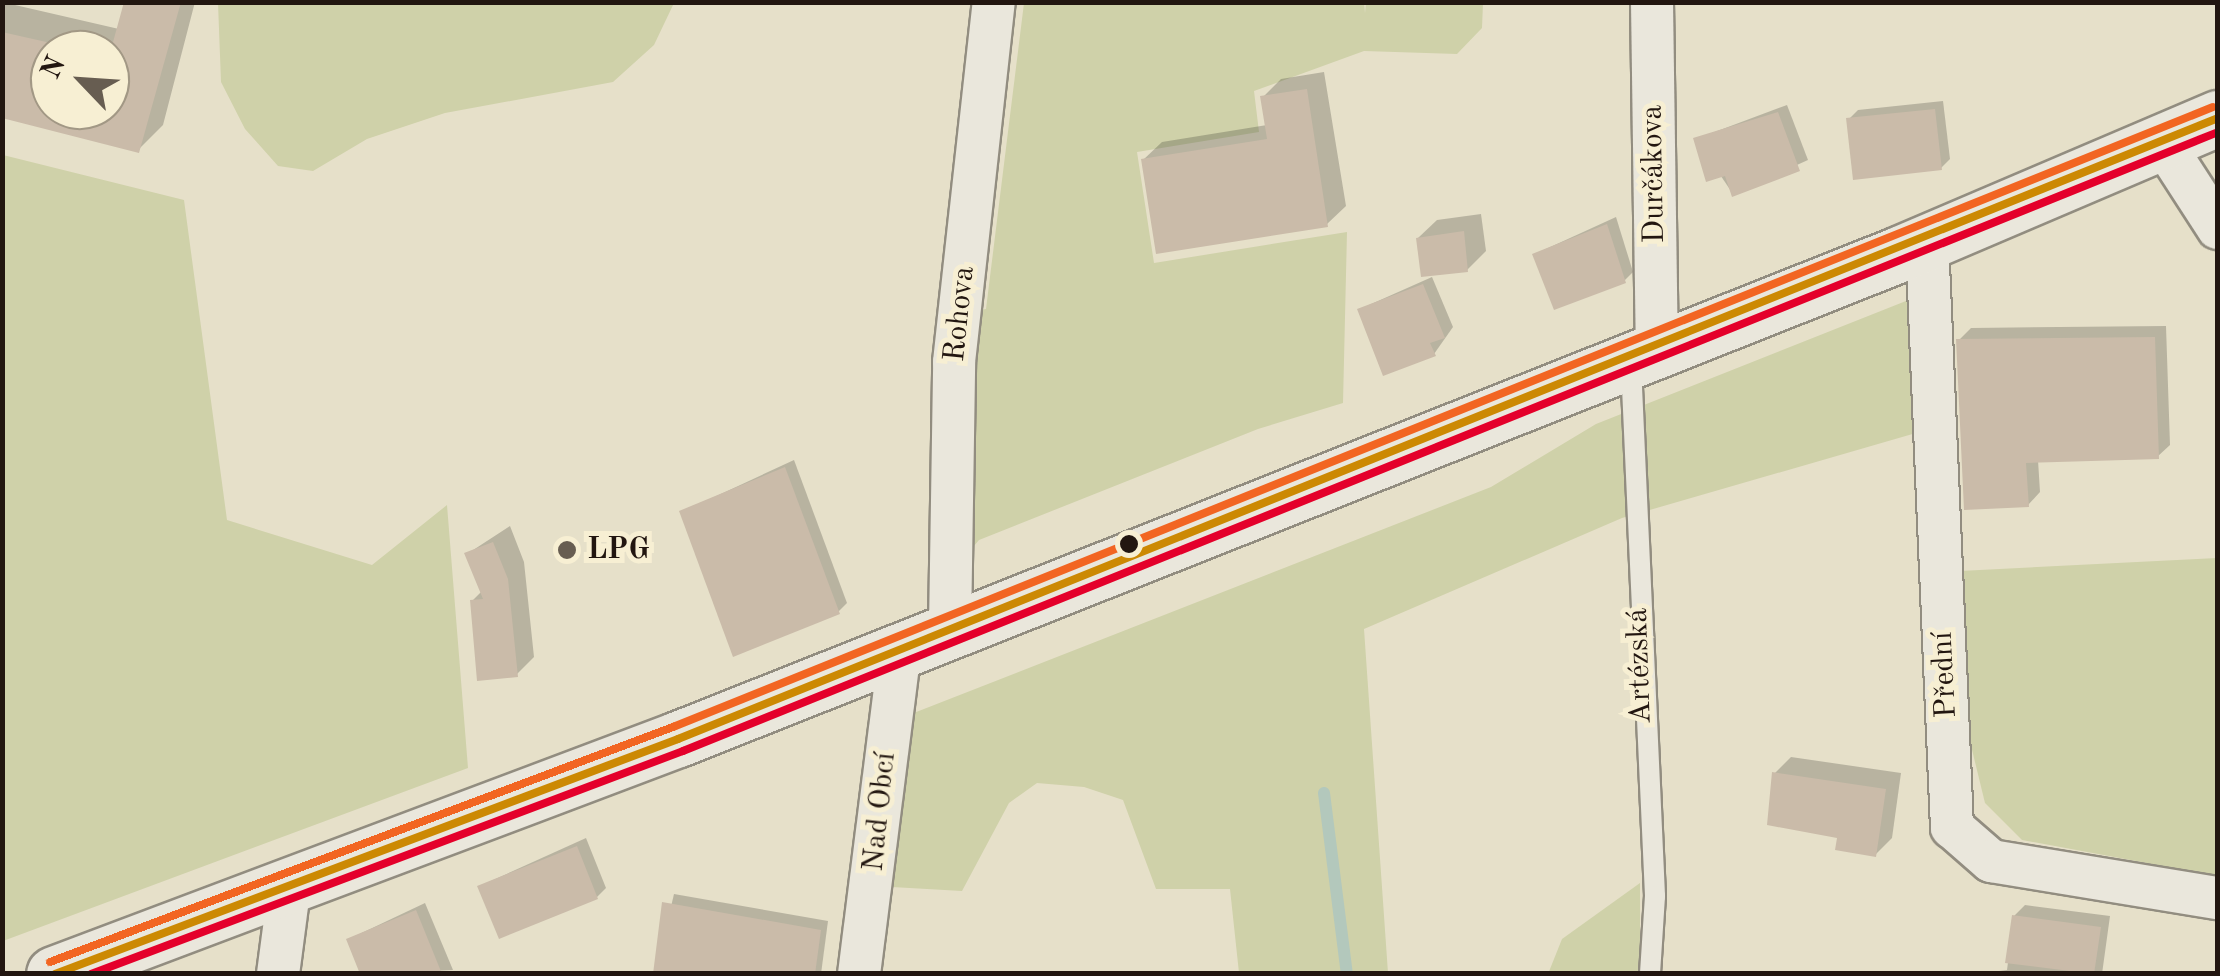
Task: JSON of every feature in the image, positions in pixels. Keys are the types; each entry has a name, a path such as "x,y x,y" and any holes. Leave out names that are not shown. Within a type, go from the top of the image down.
{"main road":[{"path":"54,974 289,890 900,650 1927,241 2218,118"}],"street":[{"name":"Rohova","path":"950,628 954,407 994,2"},
{"name":"Durčákova","path":"1644,352 1652,2"},
{"path":"2160,140 2218,228"},
{"name":"Přední","path":"1927,241 1952,826 1991,861 2218,898"},
{"name":"Nad Obcí","path":"859,974 900,650"},
{"path":"278,974 289,890"}],"lane":[{"name":"Artézská","path":"1644,352 1655,896 1650,974"}],"green space":[{"path":"218,2 674,3 654,45 613,82 445,113 367,139 313,171 278,166 245,129 221,82"},
{"path":"1364,2 1365,13 1366,3 1483,3 1482,28 1457,54 1364,51 1254,91 1259,132 1137,152 1154,263 1347,232 1343,403 1258,429 979,540 968,553 974,311 986,309 1024,3"},
{"path":"3,155 184,200 227,520 372,565 447,505 468,768 3,941"},
{"path":"1911,299 1916,433 1622,518 1364,629 1388,973 1239,973 1230,889 1156,889 1123,800 1084,787 1037,783 1009,803 962,891 892,887 906,716 1491,487 1596,424"},
{"path":"2217,558 2217,876 2022,840 1985,803 1965,721 1960,571"},
{"path":"1640,883 1640,973 1548,974 1562,939"}],"building":[{"path":"124,2 181,2 139,153 49,130 130,130 130,30 116,30"},
{"path":"2,32 30,38 30,125 2,118"},
{"path":"1307,89 1328,227 1156,254 1141,159 1267,139 1260,96"},
{"path":"1935,109 1942,170 1853,180 1846,118"},
{"path":"1778,112 1800,171 1732,197 1725,176 1706,182 1693,138"},
{"path":"1607,224 1626,283 1554,310 1532,254"},
{"path":"1464,231 1468,272 1421,277 1416,238"},
{"path":"1423,284 1445,338 1430,343 1436,356 1383,376 1357,309"},
{"path":"2155,337 2159,459 2026,463 2029,507 1964,510 1956,339"},
{"path":"785,467 840,614 733,657 679,511"},
{"path":"493,542 508,579 518,677 477,681 470,600 483,599 464,553"},
{"path":"1772,772 1886,789 1876,857 1835,850 1837,838 1767,825"},
{"path":"577,846 598,899 499,939 477,886"},
{"path":"662,902 821,930 815,974 653,974"},
{"path":"416,910 442,974 360,974 346,939"},
{"path":"2012,915 2101,927 2094,974 2005,963"}],"waterway":[{"path":"1324,793 1347,974"}],"transit line":[{"path":"50,962 673,727 2213,107"},
{"path":"55,974 678,739 2218,118"},
{"path":"91,974 683,751 2218,132"}],"place":[{"name":"LPG","path":"567,550"}]}
